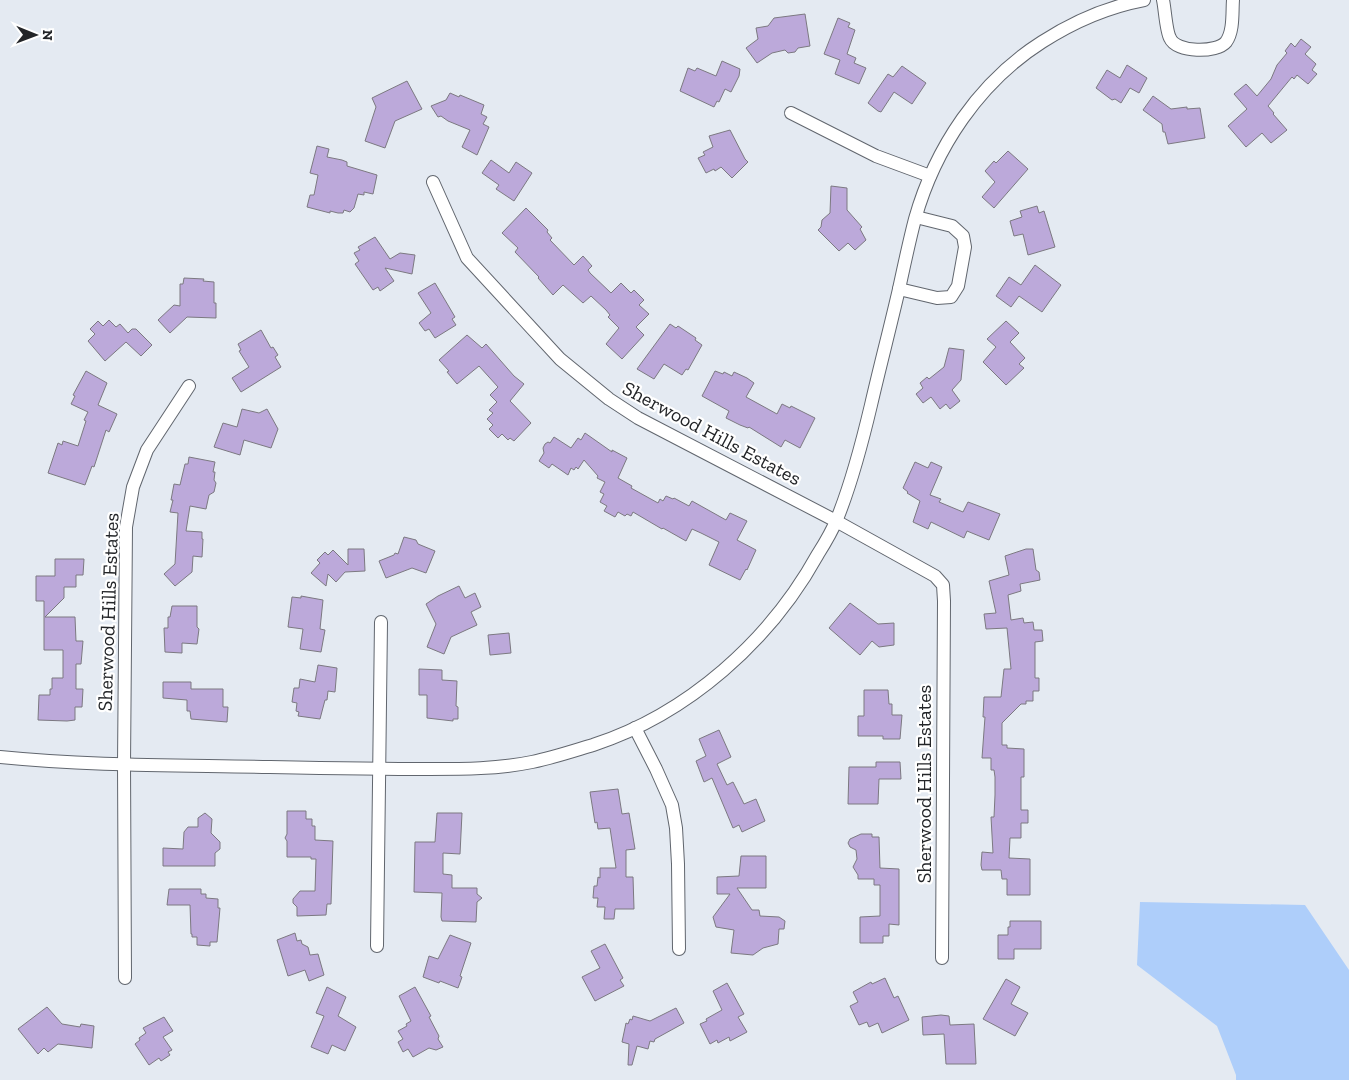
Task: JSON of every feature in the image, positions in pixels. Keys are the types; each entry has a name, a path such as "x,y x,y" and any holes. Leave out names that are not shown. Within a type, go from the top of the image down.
{"street":[{"path":"0,757 54,762 124,764 379,769 481,768 531,762 594,745 635,728 664,713 710,681 740,656 778,615 809,570 836,521 859,455 916,217 930,176 949,140 971,106 996,77 1023,54 1052,35 1092,15 1144,0"},
{"path":"1163,0 1170,38 1176,46 1188,49 1216,48 1226,42 1230,32 1233,0"},
{"path":"791,113 876,156 930,176"},
{"name":"Sherwood Hills Estates","path":"433,182 466,258 560,359 608,399 638,418 836,521 935,576 943,585 942,958"},
{"path":"899,289 937,298 951,297 958,286 965,247 963,236 952,226 916,217"},
{"name":"Sherwood Hills Estates","path":"125,978 126,527 133,487 147,450 189,386"},
{"path":"377,946 381,622"},
{"path":"635,728 672,805 676,828 678,864 679,948"}],"shaded area":[{"path":"1140,902 1305,905 1349,970 1349,1080 1236,1080 1236,1075 1217,1026 1137,965"}],"building":[{"path":"805,14 810,46 798,48 795,52 788,53 785,50 772,53 757,63 746,48 758,39 756,28 768,26 774,18"},
{"path":"838,18 850,23 848,27 855,30 847,54 856,58 854,63 866,68 859,84 835,74 840,60 824,54"},
{"path":"1301,39 1311,47 1305,54 1316,64 1312,70 1317,74 1308,84 1297,75 1294,79 1292,77 1268,106 1287,130 1271,143 1262,133 1246,147 1228,126 1247,109 1234,94 1246,84 1257,96 1271,79 1277,65 1287,53 1285,51 1291,43 1295,47"},
{"path":"722,61 740,69 739,76 731,92 725,89 719,102 717,101 714,107 680,91 688,68 695,71 697,68 716,76"},
{"path":"1127,65 1147,78 1139,93 1130,88 1121,103 1115,99 1112,100 1096,88 1107,70 1120,78"},
{"path":"902,66 926,83 912,104 894,92 881,112 878,111 868,103 888,74 893,77"},
{"path":"407,81 422,109 395,121 385,148 365,141 376,107 372,98"},
{"path":"450,93 484,105 481,114 487,117 483,124 489,127 477,155 462,147 470,130 441,116 438,117 431,106 446,100"},
{"path":"1153,96 1171,109 1200,108 1205,138 1168,144 1162,124 1143,110"},
{"path":"730,130 748,162 732,178 721,167 706,173 698,158 705,155 703,152 713,147 709,136"},
{"path":"317,146 329,149 327,157 342,160 347,162 347,166 377,175 373,194 364,192 364,195 358,194 354,208 350,212 344,210 343,213 330,211 330,213 307,207 310,195 314,195 318,175 310,173"},
{"path":"1008,151 1028,169 994,208 982,197 995,182 985,171 994,161 996,163"},
{"path":"491,160 509,173 516,162 532,173 514,201 496,189 499,185 482,173"},
{"path":"831,186 847,188 847,210 862,227 860,229 866,240 855,250 848,243 839,251 818,230 821,227 822,220 830,213"},
{"path":"1037,206 1039,213 1044,211 1055,247 1028,255 1023,234 1014,236 1010,221 1022,217 1020,211"},
{"path":"526,208 548,230 547,232 552,238 550,240 574,265 583,256 592,266 588,270 590,273 611,293 621,283 631,293 634,290 644,300 639,305 649,314 636,327 644,335 622,359 606,344 619,328 608,317 610,315 606,310 591,296 583,303 563,285 553,295 515,252 518,248 502,233"},
{"path":"375,237 390,259 400,253 415,255 412,274 385,268 394,281 380,291 378,287 373,290 355,264 359,261 354,253 360,250 358,247"},
{"path":"1035,265 1061,285 1042,312 1019,296 1011,307 996,296 1009,277 1021,285"},
{"path":"184,278 204,279 203,281 214,282 216,318 187,317 170,333 158,320 174,305 180,306 180,284 183,284"},
{"path":"435,283 455,317 452,319 456,325 435,338 429,329 425,331 419,323 431,313 418,293"},
{"path":"109,320 116,327 120,324 128,333 132,329 136,329 152,345 141,356 126,342 105,361 88,341 95,334 90,329 98,321 103,326"},
{"path":"1006,321 1019,333 1010,342 1025,358 1019,364 1024,368 1006,385 983,362 996,347 987,339"},
{"path":"670,324 676,328 678,326 696,338 695,340 702,345 688,370 686,369 682,375 664,364 654,379 637,369"},
{"path":"261,330 271,348 273,347 278,355 275,357 281,367 241,392 232,378 249,367 239,351 241,350 238,344"},
{"path":"467,335 482,348 486,344 514,376 524,384 510,401 531,423 514,441 510,438 508,440 502,434 498,438 489,429 493,425 487,419 493,413 489,410 497,402 490,395 498,387 479,366 457,384 439,360"},
{"path":"949,348 964,350 961,380 952,390 960,401 950,409 946,404 940,409 931,397 923,403 916,394 923,388 920,383 927,377 929,379 944,367"},
{"path":"86,371 107,383 98,405 117,414 109,432 106,430 94,467 92,466 85,485 48,473 58,443 62,445 63,441 78,446 86,421 84,420 88,412 71,404 75,396 73,395"},
{"path":"715,371 723,374 724,372 732,376 734,372 747,378 754,383 746,397 777,414 782,404 790,408 791,406 815,418 800,448 785,440 781,447 749,427 726,418 729,411 702,396"},
{"path":"242,409 259,413 267,409 278,429 271,448 244,440 240,455 214,447 223,423 237,427"},
{"path":"585,433 612,452 612,450 627,458 618,478 632,486 631,488 658,503 660,499 663,501 666,496 689,506 692,501 726,520 730,513 747,521 737,540 756,550 740,580 709,565 719,542 692,529 686,541 633,512 631,516 627,514 625,516 618,512 615,517 604,511 607,506 600,502 604,494 600,492 605,482 597,478 598,476 584,460 578,469 576,467 574,470 571,468 568,475 552,464 549,468 539,461 544,453 543,448 545,444 550,443 554,437 571,448 578,438 581,440"},
{"path":"189,457 215,462 213,472 215,472 214,480 216,483 214,492 209,495 206,509 190,506 186,531 202,532 202,557 193,556 192,572 175,586 164,574 175,564 178,513 170,512 173,500 171,500 174,484 180,485 185,464 188,464"},
{"path":"915,462 928,468 931,462 942,467 930,495 941,499 939,502 963,512 968,502 1000,514 989,540 967,531 964,538 931,522 928,529 913,522 920,501 907,493 903,488"},
{"path":"404,537 416,540 418,544 435,551 426,573 412,568 386,578 379,561 395,553 398,554"},
{"path":"348,549 364,549 365,571 345,572 336,582 328,574 326,586 311,573 320,563 317,560 325,552 328,555 333,550 348,565"},
{"path":"1026,549 1033,549 1036,570 1039,572 1040,580 1020,584 1021,591 1008,595 1011,620 1023,618 1024,623 1033,622 1034,630 1042,630 1043,641 1035,642 1035,678 1039,678 1039,691 1033,691 1033,701 1026,701 1026,704 1021,704 1002,723 1002,745 1007,745 1007,748 1024,749 1024,777 1021,777 1021,810 1028,810 1028,823 1021,823 1021,838 1010,838 1009,858 1030,859 1030,895 1007,895 1007,879 1002,879 1001,870 982,870 981,865 982,852 993,853 991,817 994,817 995,795 995,777 994,770 991,770 991,758 982,758 985,717 983,717 984,697 1001,697 1004,669 1011,669 1007,628 986,629 984,614 996,613 989,581 1009,575 1005,556"},
{"path":"55,559 84,559 83,575 76,575 76,587 64,587 64,598 45,617 75,617 76,641 83,641 81,664 76,664 76,689 83,689 82,707 75,707 75,720 67,721 38,720 39,695 50,695 52,678 63,678 63,650 44,650 44,601 36,601 36,576 55,576"},
{"path":"459,586 465,598 475,593 481,607 471,612 477,625 451,637 444,654 427,647 436,624 426,604"},
{"path":"301,596 323,600 320,629 325,630 321,652 300,649 303,629 288,627 292,597 301,598"},
{"path":"850,603 878,624 894,623 894,645 879,647 872,641 860,655 829,628"},
{"path":"172,606 197,606 197,627 199,629 197,644 182,643 182,653 165,652 164,628 168,628 168,617 170,617"},
{"path":"509,633 511,653 490,655 488,635"},
{"path":"318,665 337,668 335,692 328,691 327,700 325,700 320,719 298,716 299,712 296,711 297,703 292,702 294,688 299,688 300,679 315,682"},
{"path":"419,669 442,670 442,680 457,681 456,706 458,707 458,719 453,719 453,721 427,718 427,695 419,695"},
{"path":"163,682 191,682 191,689 223,689 223,707 228,707 227,722 191,719 190,711 187,711 187,700 163,698"},
{"path":"864,690 888,690 889,704 892,704 892,715 902,715 900,739 883,739 883,736 858,736 858,716 864,716"},
{"path":"719,730 731,757 717,764 727,785 733,782 744,804 756,799 765,821 742,832 739,825 733,828 712,778 704,782 696,761 706,756 699,739"},
{"path":"876,762 900,762 901,779 879,779 878,804 848,804 849,767 876,767"},
{"path":"618,789 622,814 629,813 635,849 626,850 626,877 633,877 634,909 615,909 614,919 604,919 605,907 597,907 598,898 593,898 594,886 597,886 598,877 600,878 600,868 616,868 610,828 598,829 597,822 595,823 590,792"},
{"path":"287,811 306,811 306,819 312,819 312,826 315,826 315,840 333,841 331,904 327,904 326,915 297,916 297,907 293,903 293,899 300,891 315,891 316,859 311,859 311,857 287,857 287,841 285,838 287,834"},
{"path":"205,813 212,819 211,833 220,842 220,849 215,853 215,866 163,866 163,848 183,849 184,832 188,827 198,827 198,818"},
{"path":"437,813 462,813 460,854 443,853 443,874 452,875 452,888 477,888 477,894 482,898 477,902 476,922 442,921 442,893 414,892 415,842 435,842"},
{"path":"861,834 872,834 872,837 879,837 880,868 899,869 899,925 889,924 889,936 883,936 883,943 860,943 860,917 880,916 880,885 874,885 874,879 858,879 858,875 853,867 857,859 856,850 850,847 848,843 850,839"},
{"path":"741,856 766,856 766,888 737,888 752,910 759,910 760,916 779,917 785,921 784,929 779,929 778,944 763,948 753,955 731,953 734,930 716,927 713,917 730,894 717,894 717,877 739,876"},
{"path":"169,889 201,889 201,894 206,894 206,898 218,899 218,908 220,908 217,942 210,942 210,946 197,945 197,937 192,937 191,934 190,905 167,905"},
{"path":"1010,921 1041,921 1041,949 1014,949 1014,959 998,959 998,935 1008,935"},
{"path":"295,933 297,941 301,940 302,944 308,947 310,955 318,954 324,975 309,981 305,970 288,976 277,940"},
{"path":"450,935 471,943 458,988 423,977 429,956 438,959"},
{"path":"605,944 623,978 620,980 624,986 595,1001 582,977 600,968 591,951"},
{"path":"885,978 894,998 898,996 909,1020 882,1033 878,1023 869,1027 867,1022 859,1025 850,1006 858,1002 853,992 871,982 872,984"},
{"path":"1006,979 1020,987 1011,1004 1028,1013 1015,1036 983,1019"},
{"path":"727,983 744,1014 738,1017 747,1032 730,1041 729,1037 718,1043 717,1040 710,1044 700,1024 722,1010 713,991"},
{"path":"327,987 346,997 338,1016 356,1027 345,1051 332,1045 328,1054 311,1047 324,1016 316,1013"},
{"path":"415,987 431,1016 429,1017 443,1047 436,1050 429,1048 413,1057 408,1049 403,1052 398,1042 403,1039 398,1031 407,1026 406,1024 411,1021 399,996"},
{"path":"47,1007 62,1024 80,1027 81,1024 94,1026 92,1048 58,1044 48,1052 44,1048 38,1054 18,1029"},
{"path":"676,1008 684,1023 655,1039 654,1042 650,1041 648,1049 637,1046 632,1065 628,1065 629,1044 622,1042 626,1023 628,1024 630,1019 632,1020 633,1016 650,1021"},
{"path":"949,1016 950,1025 974,1024 976,1064 946,1064 944,1034 923,1035 922,1017"},
{"path":"164,1017 173,1031 163,1037 172,1050 168,1052 170,1055 161,1061 159,1058 149,1065 135,1044 146,1033 143,1028"}]}
